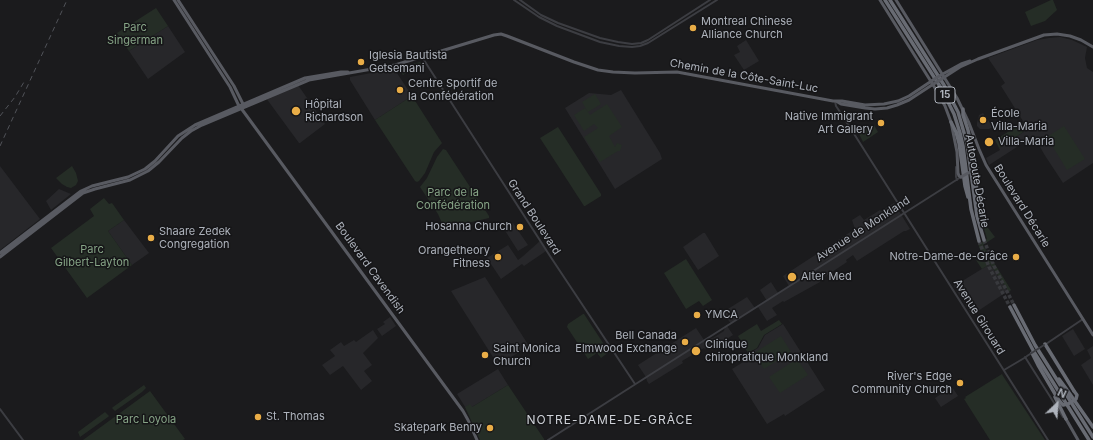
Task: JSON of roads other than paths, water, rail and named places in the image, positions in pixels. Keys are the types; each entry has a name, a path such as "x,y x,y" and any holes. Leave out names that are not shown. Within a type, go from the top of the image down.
{"highway":[{"name":"Autoroute Décarie","path":"885,0 941,88 954,114 964,151 970,203 979,241"},
{"name":"Autoroute Décarie","path":"890,0 944,85 958,112 964,129 968,148 977,216 984,240"},
{"path":"963,109 974,164 977,216"},
{"path":"952,122 959,143 966,190 970,203"},
{"path":"1014,305 1032,340 1093,437"},
{"path":"1010,307 1040,363 1089,440"},
{"path":"1023,332 1038,366 1066,419"},
{"path":"1044,344 1077,395 1076,399 1067,405 1062,404 1050,387"},
{"path":"1049,367 1093,427"}],"main road":[{"name":"Boulevard Cavendish","path":"174,0 242,107 463,411 477,440"},
{"name":"Boulevard Cavendish","path":"178,0 234,86 242,107"},
{"path":"880,0 933,82 943,102 952,122 958,174 959,177 961,177"},
{"name":"Boulevard Décarie","path":"896,0 963,109 985,163 1093,334"},
{"name":"Chemin de la Côte-Saint-Luc","path":"0,253 81,191 90,187 128,177 147,168 175,141 196,128 242,107 309,80 389,67 485,37 501,34 581,65 598,70 637,73 677,72 835,101 868,105 888,104 906,97 964,62 978,59 1035,38 1060,34 1080,39 1093,47"},
{"name":"Chemin de la Côte-Saint-Luc","path":"0,257 83,193 133,179 148,171 160,161 175,141"},
{"name":"Avenue de Monkland","path":"961,177 985,163"},
{"path":"1066,419 1078,440"}],"street":[{"path":"514,0 539,17 557,26 597,41 630,47 648,44 717,0"},
{"path":"520,0 541,15 558,23 600,38 632,44 641,43 648,40 710,0"},
{"name":"Grand Boulevard","path":"422,57 558,269 635,384"},
{"name":"Avenue Girouard","path":"835,101 844,118 1048,440"},
{"path":"957,162 957,180"},
{"name":"Avenue de Monkland","path":"548,440 961,177"},
{"path":"1004,371 1083,319"},
{"path":"1026,357 1061,414 1066,419"},
{"path":"0,409 23,440"}],"tunnel":[{"path":"984,240 994,266 1014,305"},
{"path":"979,241 989,267 1010,307"}],"railway":[{"path":"0,146 67,0"},
{"path":"0,116 15,97 24,82"}],"place":[{"name":"Montreal Chinese Alliance Church","path":"693,28"},
{"name":"Iglesia Bautista Getsemani","path":"361,62"},
{"name":"Centre Sportif de la Confédération","path":"400,90"},
{"name":"Hôpital Richardson","path":"296,111"},
{"name":"École Villa-Maria","path":"983,120"},
{"name":"Native Immigrant Art Gallery","path":"881,123"},
{"name":"Villa-Maria","path":"989,142"},
{"name":"Hosanna Church","path":"520,227"},
{"name":"Shaare Zedek Congregation","path":"151,238"},
{"name":"Orangetheory Fitness","path":"498,257"},
{"name":"Notre-Dame-de-Grâce","path":"1016,257"},
{"name":"Alter Med","path":"792,277"},
{"name":"YMCA","path":"697,315"},
{"name":"Bell Canada Elmwood Exchange","path":"685,342"},
{"name":"Clinique chiropratique Monkland","path":"696,351"},
{"name":"Saint Monica Church","path":"485,355"},
{"name":"River's Edge Community Church","path":"960,383"},
{"name":"St. Thomas","path":"258,417"},
{"name":"Skatepark Benny","path":"490,428"}],"district":[{"name":"NOTRE-DAME-DE-GRÂCE","path":"610,420"}],"park label":[{"name":"Parc Singerman","path":"135,34"},
{"name":"Parc de la Confédération","path":"453,199"},
{"name":"Parc Gilbert-Layton","path":"92,256"},
{"name":"Parc Loyola","path":"146,420"}]}
